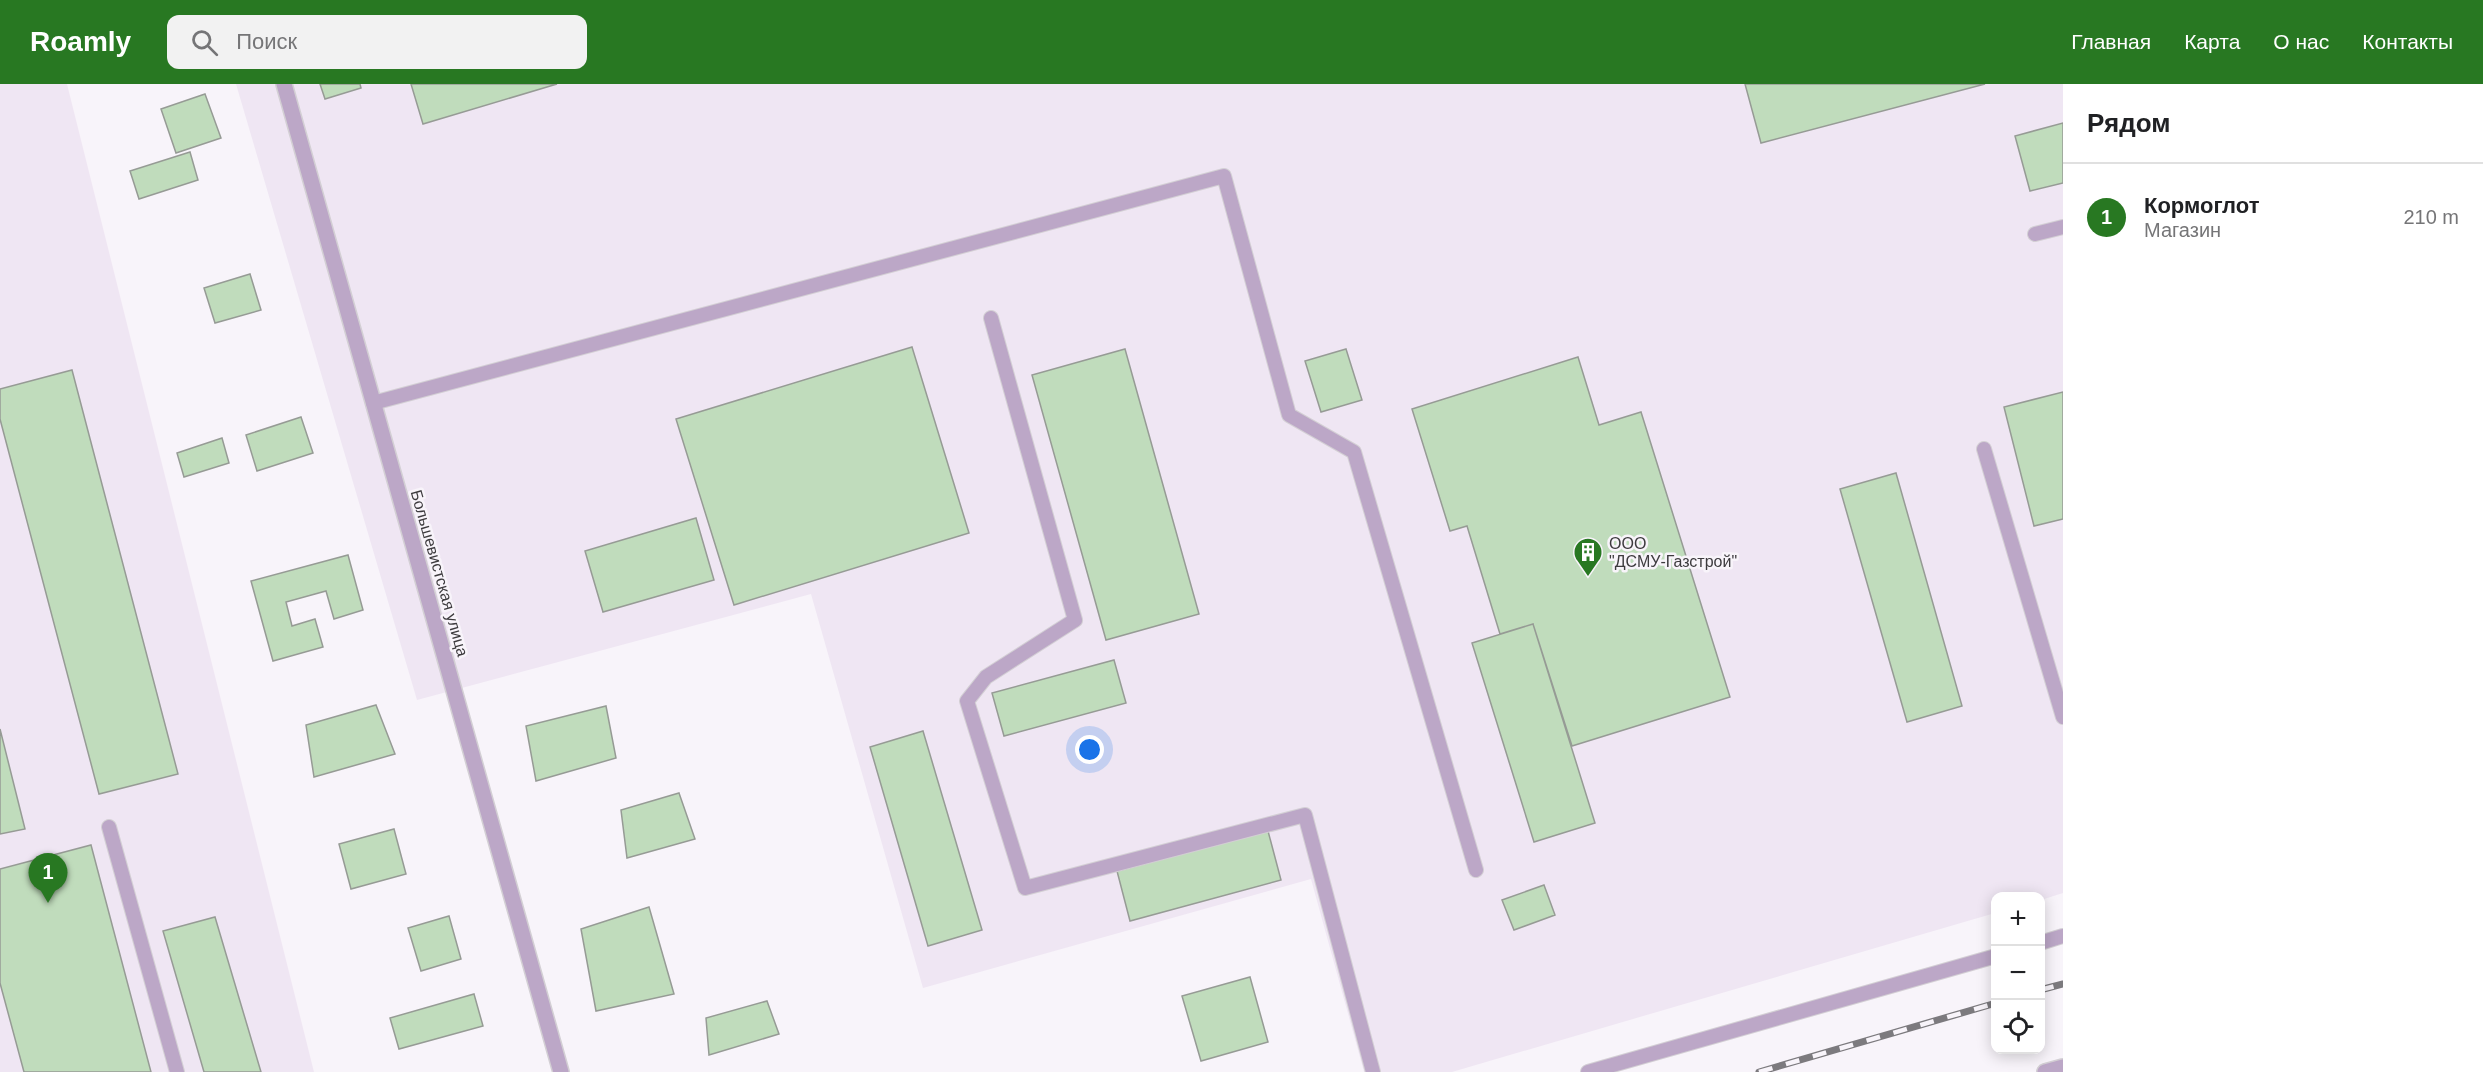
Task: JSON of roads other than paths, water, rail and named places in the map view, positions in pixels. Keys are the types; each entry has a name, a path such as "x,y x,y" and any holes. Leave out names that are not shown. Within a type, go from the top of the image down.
{"street":[{"name":"Большевистская улица","path":"284,84 561,1072"},
{"path":"2045,1072 2063,1067"}],"lane":[{"path":"373,403 1224,176 1289,415 1354,452 1476,870"},
{"path":"2035,234 2063,227"},
{"path":"991,318 1075,620 986,677 967,701 1025,888 1305,815 1373,1072"},
{"path":"1984,449 2063,717"},
{"path":"109,827 177,1072"},
{"path":"2045,941 2063,936"},
{"path":"1588,1072 1991,957"}],"railway":[{"path":"2045,989 2063,984"},
{"path":"1759,1072 1991,1004"}],"place":[{"name":"ООО \"ДСМУ-Газстрой\"","path":"1588,578"},
{"name":"Кормоглот","path":"48,903"}]}
